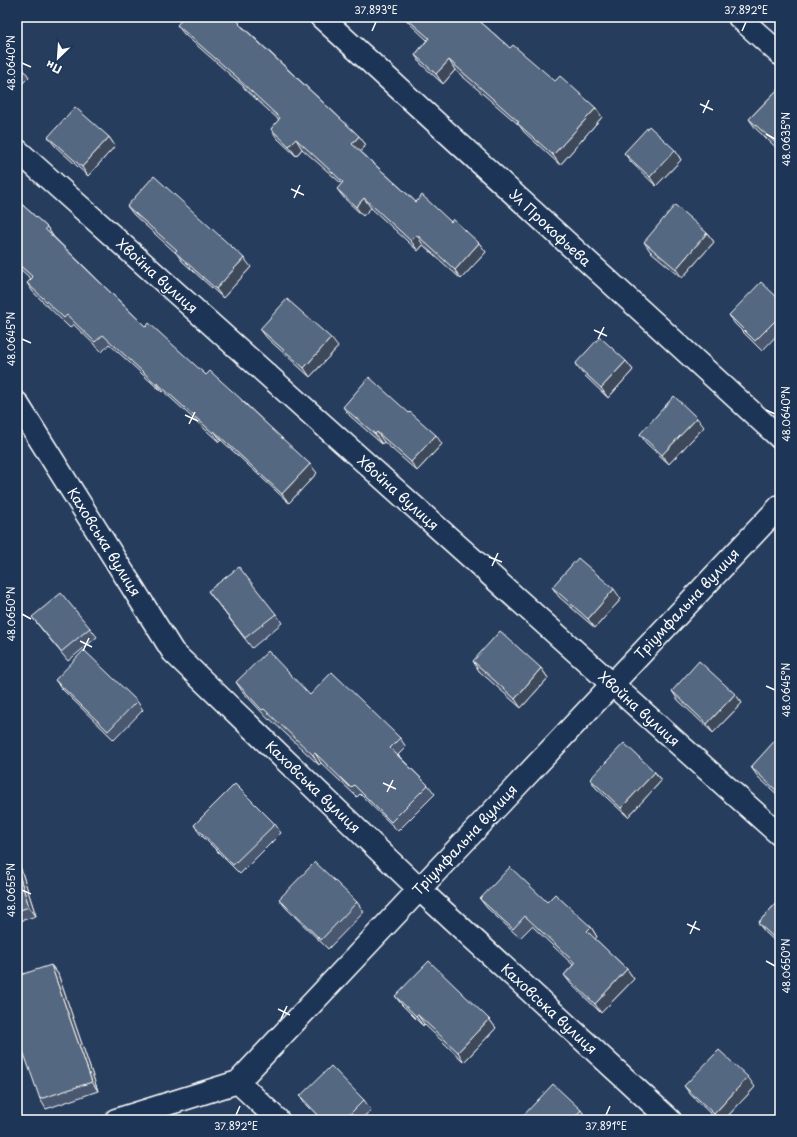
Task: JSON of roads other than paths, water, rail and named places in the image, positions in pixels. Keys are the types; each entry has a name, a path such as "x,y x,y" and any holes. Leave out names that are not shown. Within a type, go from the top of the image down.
{"street":[{"name":"Ул Прокофьева","path":"321,17 780,438"},
{"path":"739,17 780,54"},
{"name":"Хвойна вулиця","path":"17,150 780,835"},
{"name":"Каховська вулиця","path":"17,403 173,652 419,889 670,1120"},
{"name":"Тріумфальна вулиця","path":"116,1120 148,1115 238,1082 780,506"},
{"path":"238,1082 278,1120"}]}
